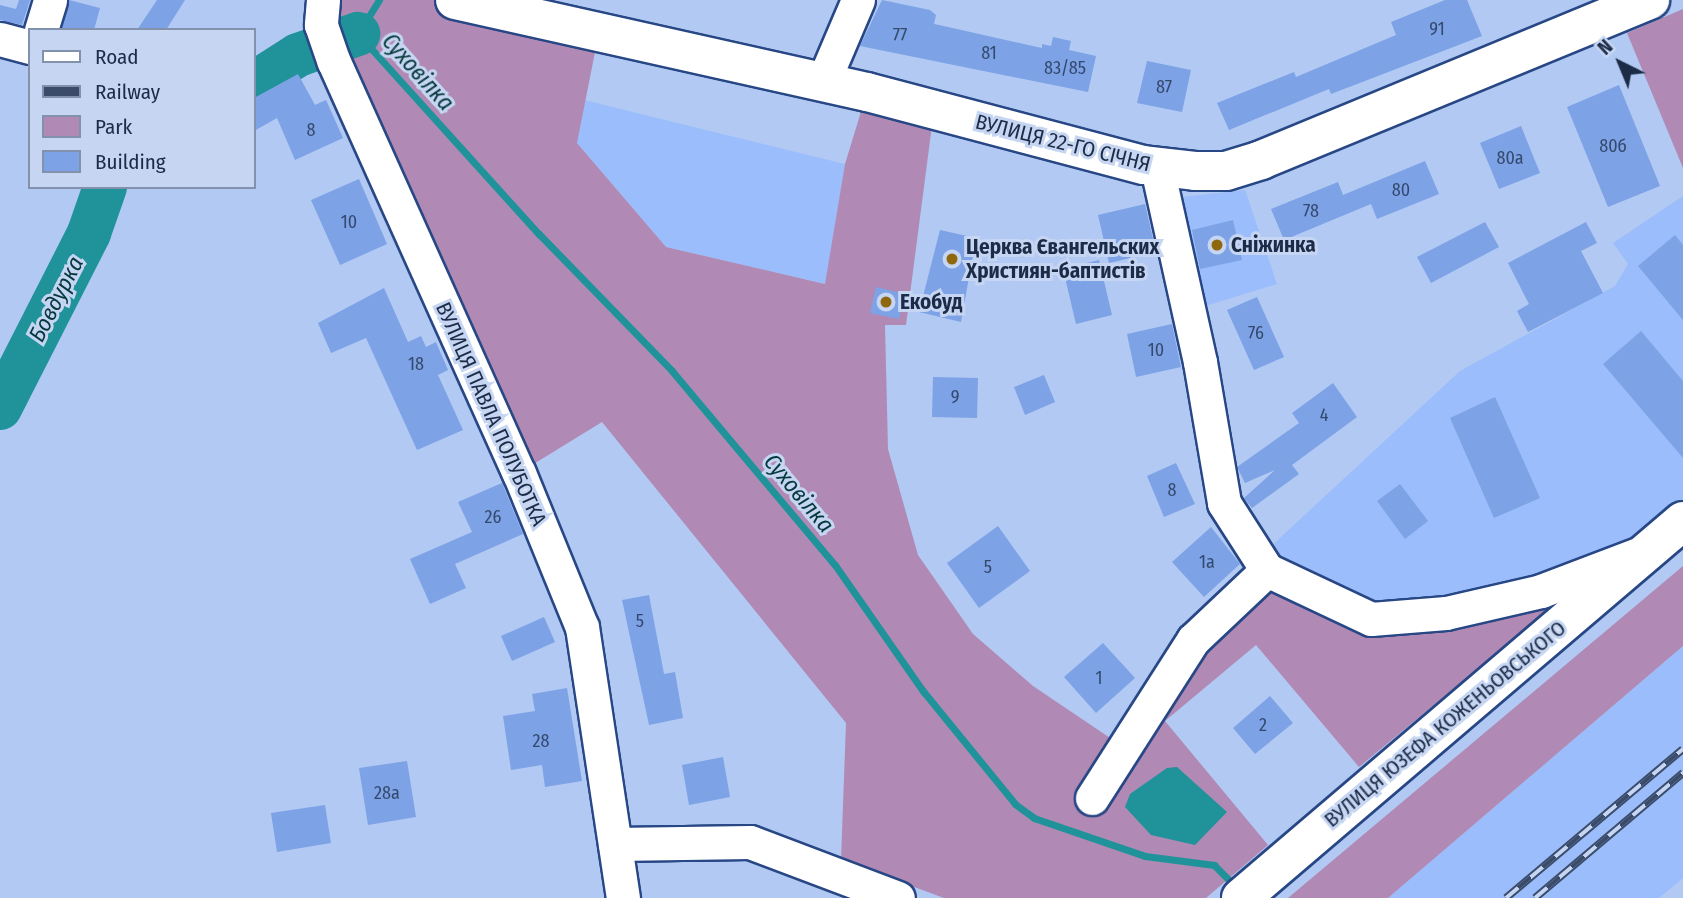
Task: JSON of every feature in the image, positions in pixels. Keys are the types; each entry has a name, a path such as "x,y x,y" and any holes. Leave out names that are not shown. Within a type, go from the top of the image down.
{"main road":[{"name":"ВУЛИЦЯ 22-ГО СІЧНЯ","path":"456,0 823,82 1157,168 1226,171 1261,160 1650,0"},
{"name":"ВУЛИЦЯ ЮЗЕФА КОЖЕНЬОВСЬКОГО","path":"1253,887 1683,521"}],"street":[{"path":"42,28 50,0"},
{"path":"823,82 858,0"},
{"name":"ВУЛИЦЯ ПАВЛА ПОЛУБОТКА","path":"325,27 520,473 582,627 623,898"},
{"path":"0,39 28,46"},
{"path":"1091,797 1193,640 1268,570 1224,503 1200,362 1157,168"},
{"name":"ВУЛИЦЯ ЮЗЕФА КОЖЕНЬОВСЬКОГО","path":"1268,570 1371,619 1446,613 1541,591 1648,550"},
{"path":"615,844 750,842 898,898"}],"shaded area":[{"path":"514,27 596,46 584,100 845,164 826,284 666,247 577,143"},
{"path":"1245,190 1277,284 1199,308 1173,198"},
{"path":"1683,196 1683,509 1649,538 1539,578 1445,600 1375,607 1274,561 1267,550 1460,371 1615,286 1628,264 1613,243"},
{"path":"1683,646 1683,878 1659,898 1388,898"},
{"path":"1177,767 1227,812 1195,845 1151,835 1125,807 1130,794 1167,768"}],"green space":[{"path":"323,0 455,0 599,32 577,143 666,247 825,284 845,164 867,92 934,110 906,325 885,325 888,449 918,555 973,634 1033,686 1122,746 1264,574 1367,624 1580,584 1359,767 1256,645 1165,721 1268,845 1206,898 944,898 841,860 846,723 602,422 519,473"},
{"path":"1683,9 1683,168 1627,33"},
{"path":"318,37 324,52 256,90 256,73"},
{"path":"96,189 114,189 85,259 0,424 0,394 74,248"},
{"path":"1683,566 1683,646 1388,898 1288,898"}],"building":[{"path":"19,0 30,0 22,25 0,20 0,5 16,9"},
{"path":"69,0 100,8 95,28 62,28"},
{"path":"157,0 185,0 167,28 138,28"},
{"path":"882,0 930,10 936,15 934,24 1042,48 1042,44 1051,46 1053,37 1071,41 1069,50 1096,56 1088,92 860,46"},
{"path":"1445,0 1467,0 1482,36 1331,94 1329,89 1229,130 1217,103 1294,72 1296,77 1396,35 1391,22"},
{"path":"1147,61 1191,70 1182,112 1137,103"},
{"path":"298,74 315,105 326,100 343,138 295,160 277,118 256,130 256,97"},
{"path":"1619,85 1660,186 1608,207 1567,107"},
{"path":"1521,126 1540,173 1499,189 1480,143"},
{"path":"1425,161 1439,194 1377,219 1371,204 1284,240 1271,209 1338,182 1343,195"},
{"path":"359,179 387,244 340,265 311,200"},
{"path":"1145,204 1156,252 1109,263 1098,215"},
{"name":"Сніжинка","path":"1233,220 1242,260 1200,269 1192,230"},
{"path":"1485,222 1499,247 1431,283 1417,257"},
{"path":"1586,222 1597,243 1581,251 1603,293 1528,332 1517,311 1529,304 1508,263"},
{"path":"940,230 976,238 961,322 919,312"},
{"path":"1675,235 1683,245 1683,320 1638,266"},
{"path":"1099,260 1112,315 1076,324 1063,269"},
{"path":"876,287 905,294 899,319 870,313"},
{"path":"384,288 408,342 421,336 426,347 436,342 448,370 438,375 463,430 417,450 366,338 331,353 318,323"},
{"path":"1257,297 1284,357 1254,370 1227,310"},
{"path":"1172,324 1181,367 1136,377 1127,334"},
{"path":"1641,331 1683,381 1683,458 1603,364"},
{"path":"1044,375 1055,402 1025,415 1014,387"},
{"path":"933,377 978,378 977,418 932,417"},
{"path":"1333,383 1357,417 1292,465 1299,474 1252,508 1244,498 1275,470 1245,483 1237,467 1299,423 1292,413"},
{"path":"1495,397 1540,498 1494,518 1450,418"},
{"path":"1176,463 1195,504 1164,517 1147,476"},
{"path":"502,483 523,534 455,564 466,588 430,604 410,559 472,532 458,502"},
{"path":"1400,484 1428,521 1405,539 1377,501"},
{"path":"998,526 1030,571 979,608 947,563"},
{"path":"1211,527 1240,564 1204,597 1172,562"},
{"path":"649,595 664,674 675,672 683,718 649,725 622,600"},
{"path":"544,617 555,642 512,661 501,636"},
{"path":"1103,643 1135,678 1096,713 1064,677"},
{"path":"567,688 582,781 545,787 542,765 511,770 503,716 535,711 532,694"},
{"path":"1270,696 1293,723 1255,754 1233,728"},
{"path":"723,757 730,797 689,805 682,765"},
{"path":"407,761 416,817 368,825 359,768"},
{"path":"325,805 331,843 277,852 271,813"}],"waterway":[{"name":"Суховілка","path":"379,0 358,34 539,234 672,371 835,565 923,691 1015,804 1034,818 1145,856 1214,865 1235,886"},
{"name":"Бовдурка","path":"256,82 298,55 358,34"},
{"name":"Бовдурка","path":"0,408 89,233 104,189"}],"railway":[{"path":"1506,898 1683,749"},
{"path":"1535,898 1683,773"}],"place":[{"name":"Сніжинка","path":"1217,245"},
{"name":"Церква Євангельских Християн-баптистів","path":"952,259"},
{"name":"Екобуд","path":"886,302"}]}
